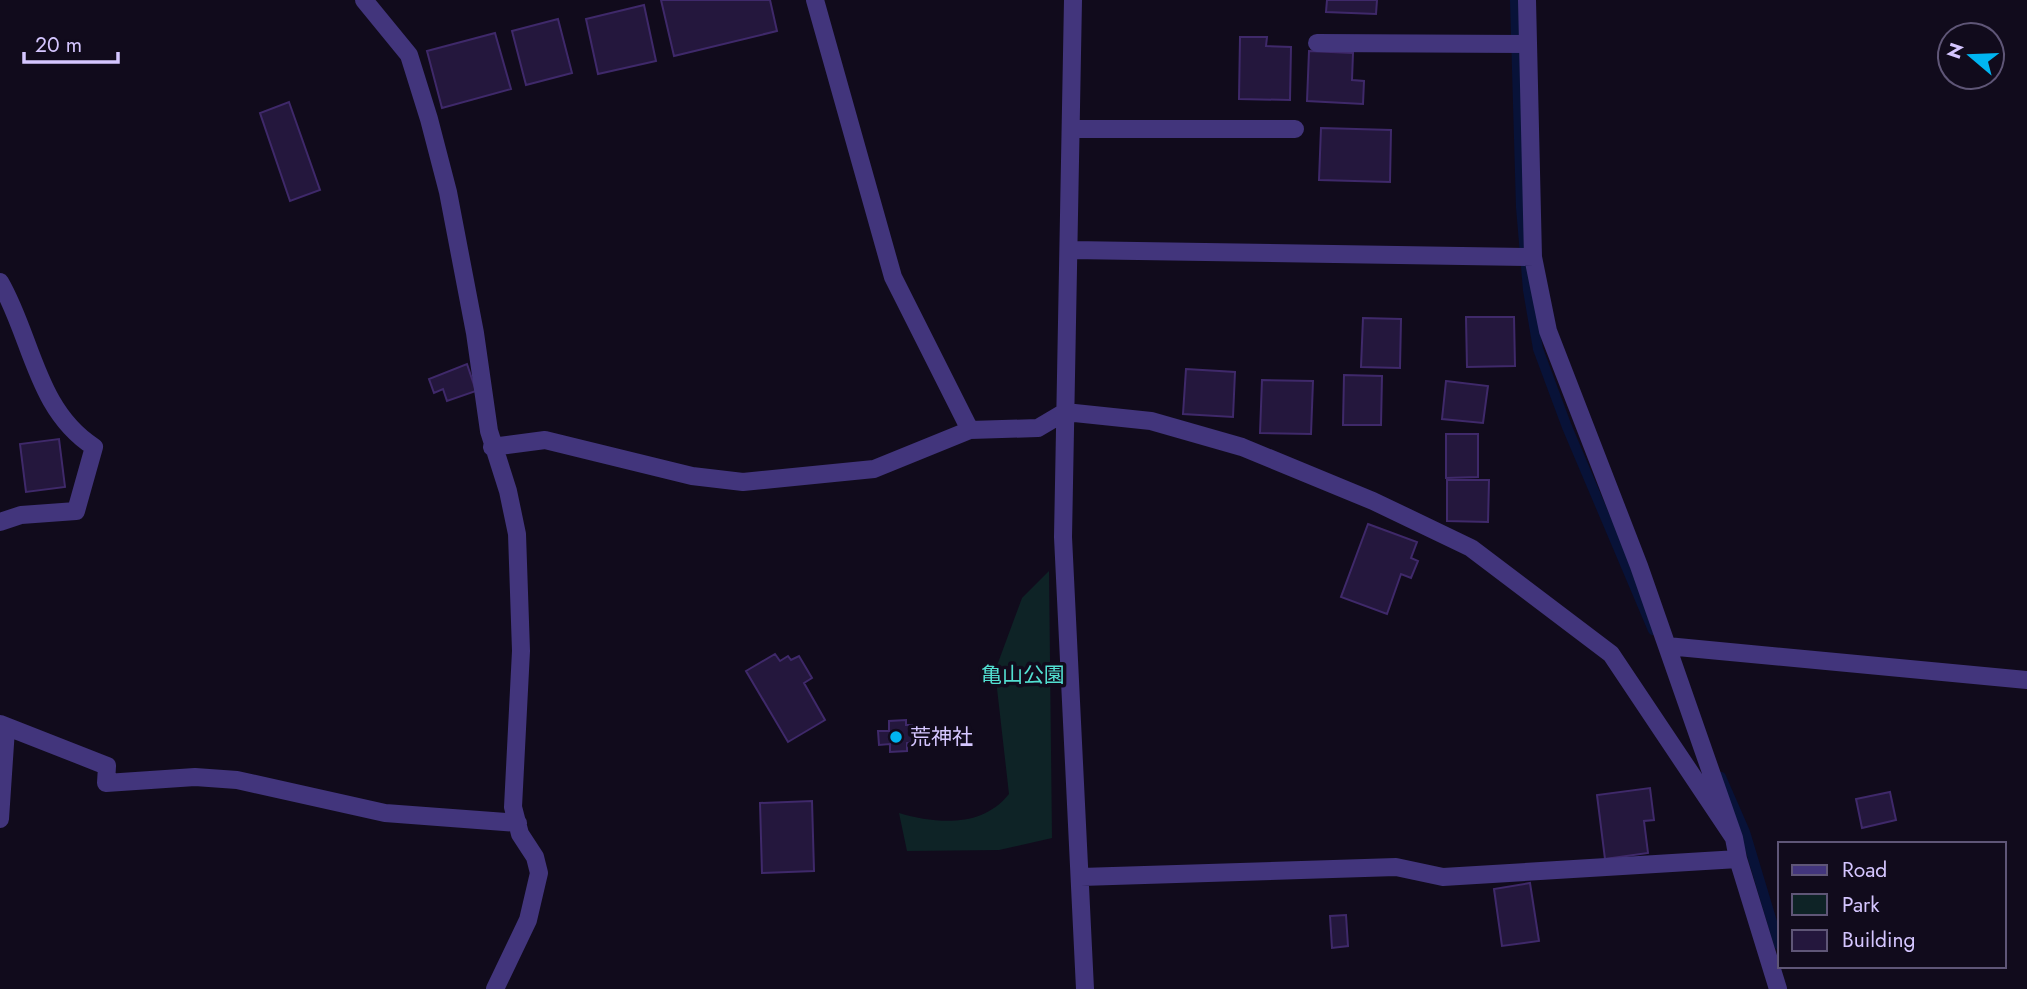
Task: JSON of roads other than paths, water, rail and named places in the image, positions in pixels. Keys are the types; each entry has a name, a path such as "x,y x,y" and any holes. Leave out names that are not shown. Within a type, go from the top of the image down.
{"street":[{"path":"364,0 409,55 429,119 448,192 475,333 492,447 508,491 517,534 520,651 513,807 539,873 528,920 495,989"},
{"path":"815,0 893,277 970,430"},
{"path":"1073,0 1071,250 1063,550 1085,989"},
{"path":"1527,0 1533,257 1548,331 1667,646 1734,838 1778,989"},
{"path":"1317,43 1528,44"},
{"path":"1072,129 1295,129"},
{"path":"1071,250 1533,257"},
{"path":"0,282 43,387 74,435 94,447 76,511 21,515 0,522"},
{"path":"492,447 545,440 692,476 743,482 874,469 970,430 1038,429 1065,412 1151,421 1242,447 1373,501 1471,548 1611,654 1734,838"},
{"path":"1667,646 2027,680"},
{"path":"0,820 3,727 99,761 107,766 106,783 188,777 237,780 385,813 518,824"},
{"path":"1081,877 1396,867 1443,877 1738,859"}],"waterway":[{"path":"1515,0 1521,207 1528,290 1538,349 1567,427 1653,630"},
{"path":"1721,777 1745,832 1778,942"}],"place":[{"name":"荒神社","path":"896,737"}],"park label":[{"name":"亀山公園","path":"1023,675"}]}
